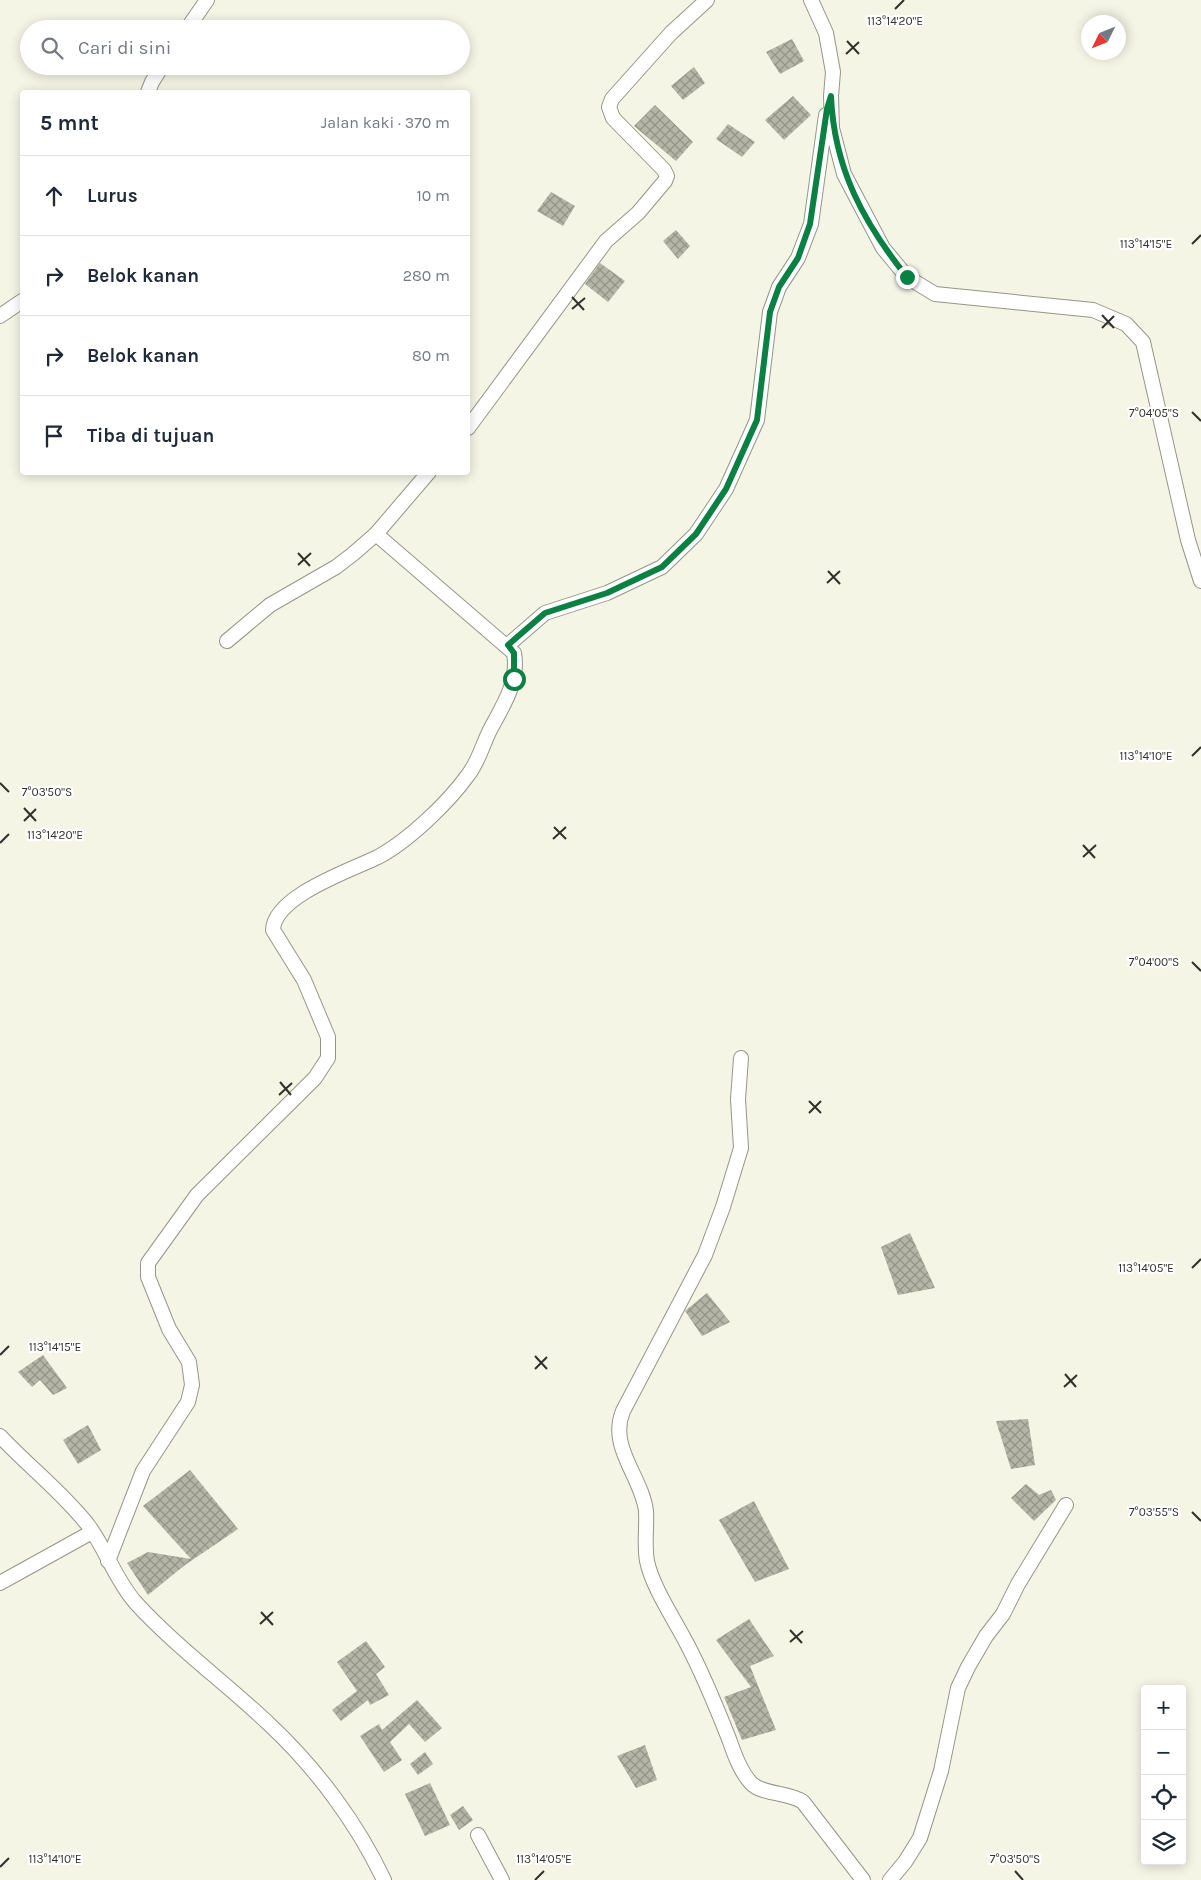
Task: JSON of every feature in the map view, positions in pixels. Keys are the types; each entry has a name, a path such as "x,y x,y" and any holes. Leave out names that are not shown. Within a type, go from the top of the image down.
{"street":[{"path":"193,20 207,0"},
{"path":"470,425 606,241 638,213 667,176 664,170 613,118 609,106 612,99 654,51 706,0"},
{"path":"811,0 826,33 834,72 831,96 832,128 844,174 883,248 907,277 935,294 1093,310 1126,324 1143,342 1188,540 1201,581"},
{"path":"149,90 157,75"},
{"path":"508,645 545,613 607,593 662,567 696,534 726,489 757,420 770,312 779,287 798,258 810,224 827,109 831,96"},
{"path":"0,316 20,303"},
{"path":"227,641 270,605 336,566 376,534 426,475"},
{"path":"108,1560 140,1477 188,1402 192,1385 189,1362 169,1329 148,1277 148,1263 197,1195 315,1078 328,1058 328,1037 304,980 273,930 277,915 305,892 400,844 464,780 480,754 502,710 514,679 514,653 508,645 483,628 376,534"},
{"path":"740,1058 738,1099 741,1148 723,1207 705,1255 623,1411 619,1429 627,1462 641,1493 646,1511 647,1561 657,1585 697,1662 736,1758 751,1783 757,1787 795,1797 803,1802 863,1880"},
{"path":"0,1436 79,1515 92,1532 122,1586 153,1620 270,1725 305,1760 344,1812 377,1865 384,1880"},
{"path":"890,1880 905,1862 920,1838 941,1771 958,1688 986,1636 1003,1614 1018,1584 1066,1505"},
{"path":"0,1583 92,1532"},
{"path":"478,1834 502,1880"}],"building":[{"path":"792,39 804,61 780,74 766,52"},
{"path":"694,67 705,83 683,100 671,86"},
{"path":"793,96 811,115 784,140 765,120"},
{"path":"655,105 693,142 676,161 634,126"},
{"path":"728,124 755,142 742,157 716,139"},
{"path":"551,192 575,206 563,226 537,211"},
{"path":"676,230 690,246 678,259 663,241"},
{"path":"600,263 625,281 608,302 585,284"},
{"path":"910,1233 935,1288 898,1295 881,1247"},
{"path":"707,1293 730,1322 702,1336 685,1311"},
{"path":"43,1355 67,1388 53,1395 40,1380 32,1387 18,1372"},
{"path":"1028,1419 1035,1465 1011,1469 996,1421"},
{"path":"88,1425 101,1450 78,1464 63,1440"},
{"path":"190,1470 238,1529 185,1565 148,1595 127,1563 148,1552 191,1559 143,1506"},
{"path":"1026,1484 1039,1495 1051,1490 1056,1500 1034,1521 1011,1498"},
{"path":"754,1501 789,1569 755,1582 719,1520"},
{"path":"749,1619 774,1656 750,1666 776,1730 742,1740 724,1697 751,1687 716,1640"},
{"path":"366,1641 385,1667 376,1674 389,1695 370,1705 368,1700 341,1721 332,1710 357,1691 337,1662"},
{"path":"417,1700 442,1728 425,1742 409,1724 390,1742 402,1760 384,1772 360,1736 379,1724 382,1730"},
{"path":"645,1745 657,1780 636,1788 617,1756"},
{"path":"425,1752 433,1764 418,1775 410,1764"},
{"path":"430,1783 450,1825 425,1836 405,1794"},
{"path":"463,1806 473,1820 459,1830 450,1815"}],"route":[{"path":"514,679 516,663 514,653 508,645 530,624 545,613 607,593 662,567 696,534 726,489 757,420 770,312 779,287 798,258 810,224 816,194 827,109 831,96 832,128 844,174 883,248 907,277"}]}
